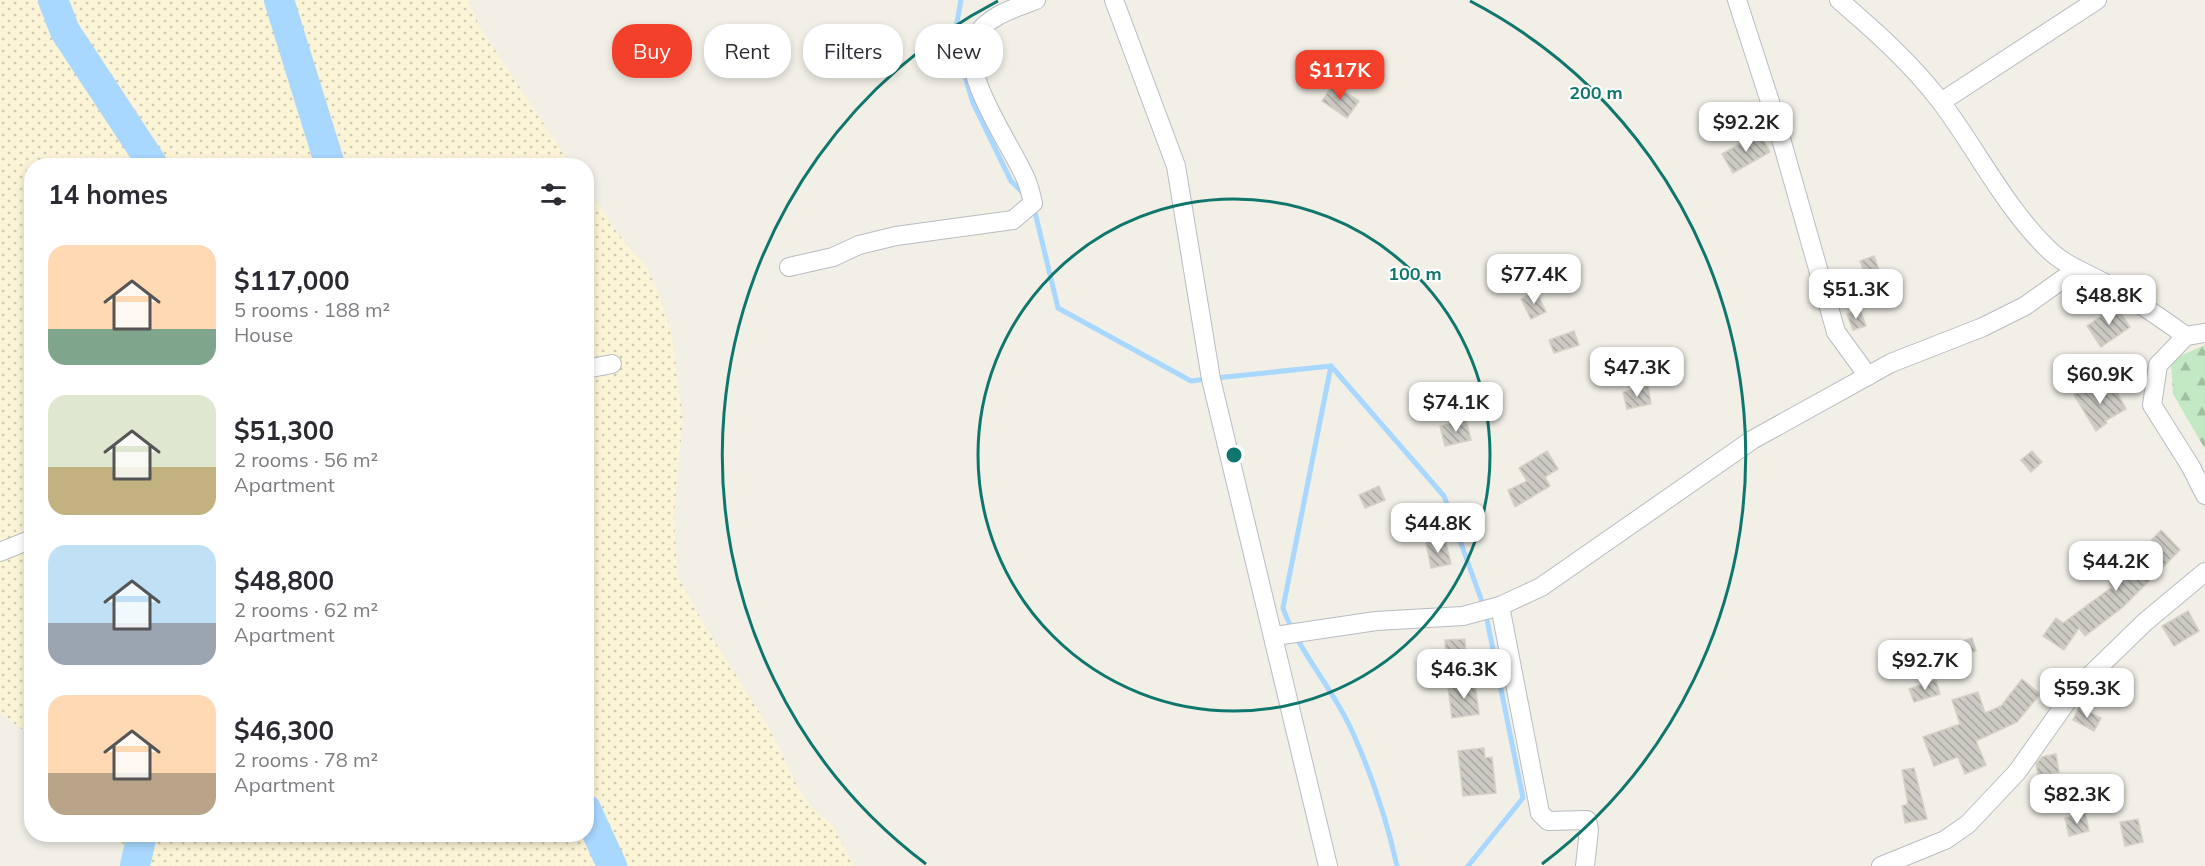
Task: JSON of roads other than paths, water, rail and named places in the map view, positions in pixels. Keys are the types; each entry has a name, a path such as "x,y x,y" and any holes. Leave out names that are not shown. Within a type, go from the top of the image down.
{"street":[{"path":"789,267 833,257 859,245 896,236 1012,220 1033,203 1026,179 984,99 971,59 974,38 986,23 1008,10 1036,0"},
{"path":"1114,0 1176,166 1211,379 1275,636 1328,866"},
{"path":"1737,0 1774,114 1836,332 1868,376"},
{"path":"1839,0 1891,45 1941,102 2018,213 2048,250 2076,270 2142,305 2186,336"},
{"path":"1941,102 2097,0"},
{"path":"1275,636 1376,621 1463,616 1500,606 1541,587 1752,440 1868,376 2025,306 2076,270"},
{"path":"2205,333 2186,336 2158,365 2152,405 2205,495"},
{"path":"594,367 612,364"},
{"path":"0,552 24,542"},
{"path":"1881,866 1945,840 1968,824 2017,772 2075,690 2136,630 2205,572"},
{"path":"1500,606 1540,813 1548,821 1587,820 1589,830 1584,866"}],"waterway":[{"path":"53,0 65,31 148,158"},
{"path":"279,0 328,158"},
{"path":"961,0 954,39 973,103 1011,181 1024,194"},
{"path":"1034,208 1058,308 1191,381 1206,379"},
{"path":"1331,366 1283,608 1298,640 1352,731 1378,797 1397,866"},
{"path":"1216,378 1331,366 1444,496 1485,610 1523,798 1468,866"},
{"path":"594,827 612,866"},
{"path":"135,866 140,842"}]}
